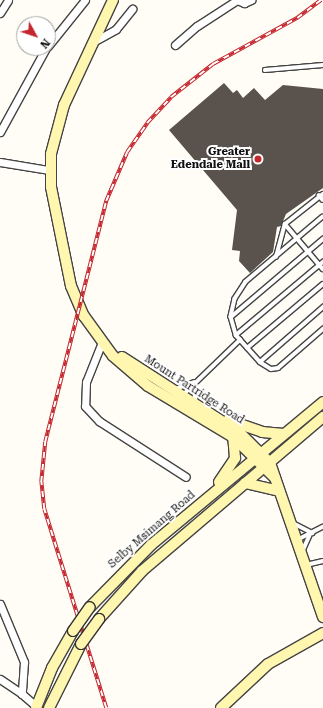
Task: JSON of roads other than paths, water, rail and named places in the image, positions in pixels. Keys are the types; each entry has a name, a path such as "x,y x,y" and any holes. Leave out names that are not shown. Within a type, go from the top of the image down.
{"street":[{"path":"0,13 8,0"},
{"path":"56,36 85,0"},
{"name":"Mount Partridge Road","path":"113,0 92,42 58,123 50,170 71,286 84,316 105,345 139,379 180,401 258,456"},
{"path":"176,45 198,26 237,0 244,3 250,0"},
{"path":"92,42 116,29 132,9"},
{"path":"0,132 42,56"},
{"path":"0,162 50,170"},
{"path":"105,345 86,382 85,406 99,421 186,477"},
{"name":"Mount Partridge Road","path":"105,345 171,391 180,401 204,410 239,432 274,478 323,617"},
{"name":"Selby Msimang Road","path":"37,707 52,668 73,631 90,607 127,567 205,499 323,402"},
{"path":"204,410 253,429 284,434"},
{"path":"49,708 80,644 98,619 142,571 323,417"},
{"path":"205,499 234,462 237,452 233,437"},
{"path":"245,483 279,491"},
{"path":"0,604 24,662 22,694"},
{"path":"221,708 268,664 323,633"},
{"path":"0,679 22,694 37,707"}],"lane":[{"path":"265,70 323,65"},
{"path":"276,257 285,224 321,195 323,200"},
{"path":"323,217 239,289 231,317 236,335 260,362 271,369 278,368 323,329"},
{"path":"285,224 323,270"},
{"path":"231,317 323,239"},
{"path":"236,335 323,262"},
{"path":"247,348 323,284"},
{"path":"260,362 323,307"},
{"path":"180,401 195,382 240,340"},
{"path":"171,391 195,382"},
{"path":"195,382 195,398 204,410"},
{"path":"289,520 311,534"},
{"path":"296,540 323,527"},
{"path":"302,556 311,534"},
{"path":"305,566 323,560"}],"railway":[{"path":"106,708 44,509 41,482 45,442 106,201 127,152 147,123 171,97 213,64 297,18 321,0"}],"place":[{"name":"Greater Edendale Mall","path":"258,159"}]}
